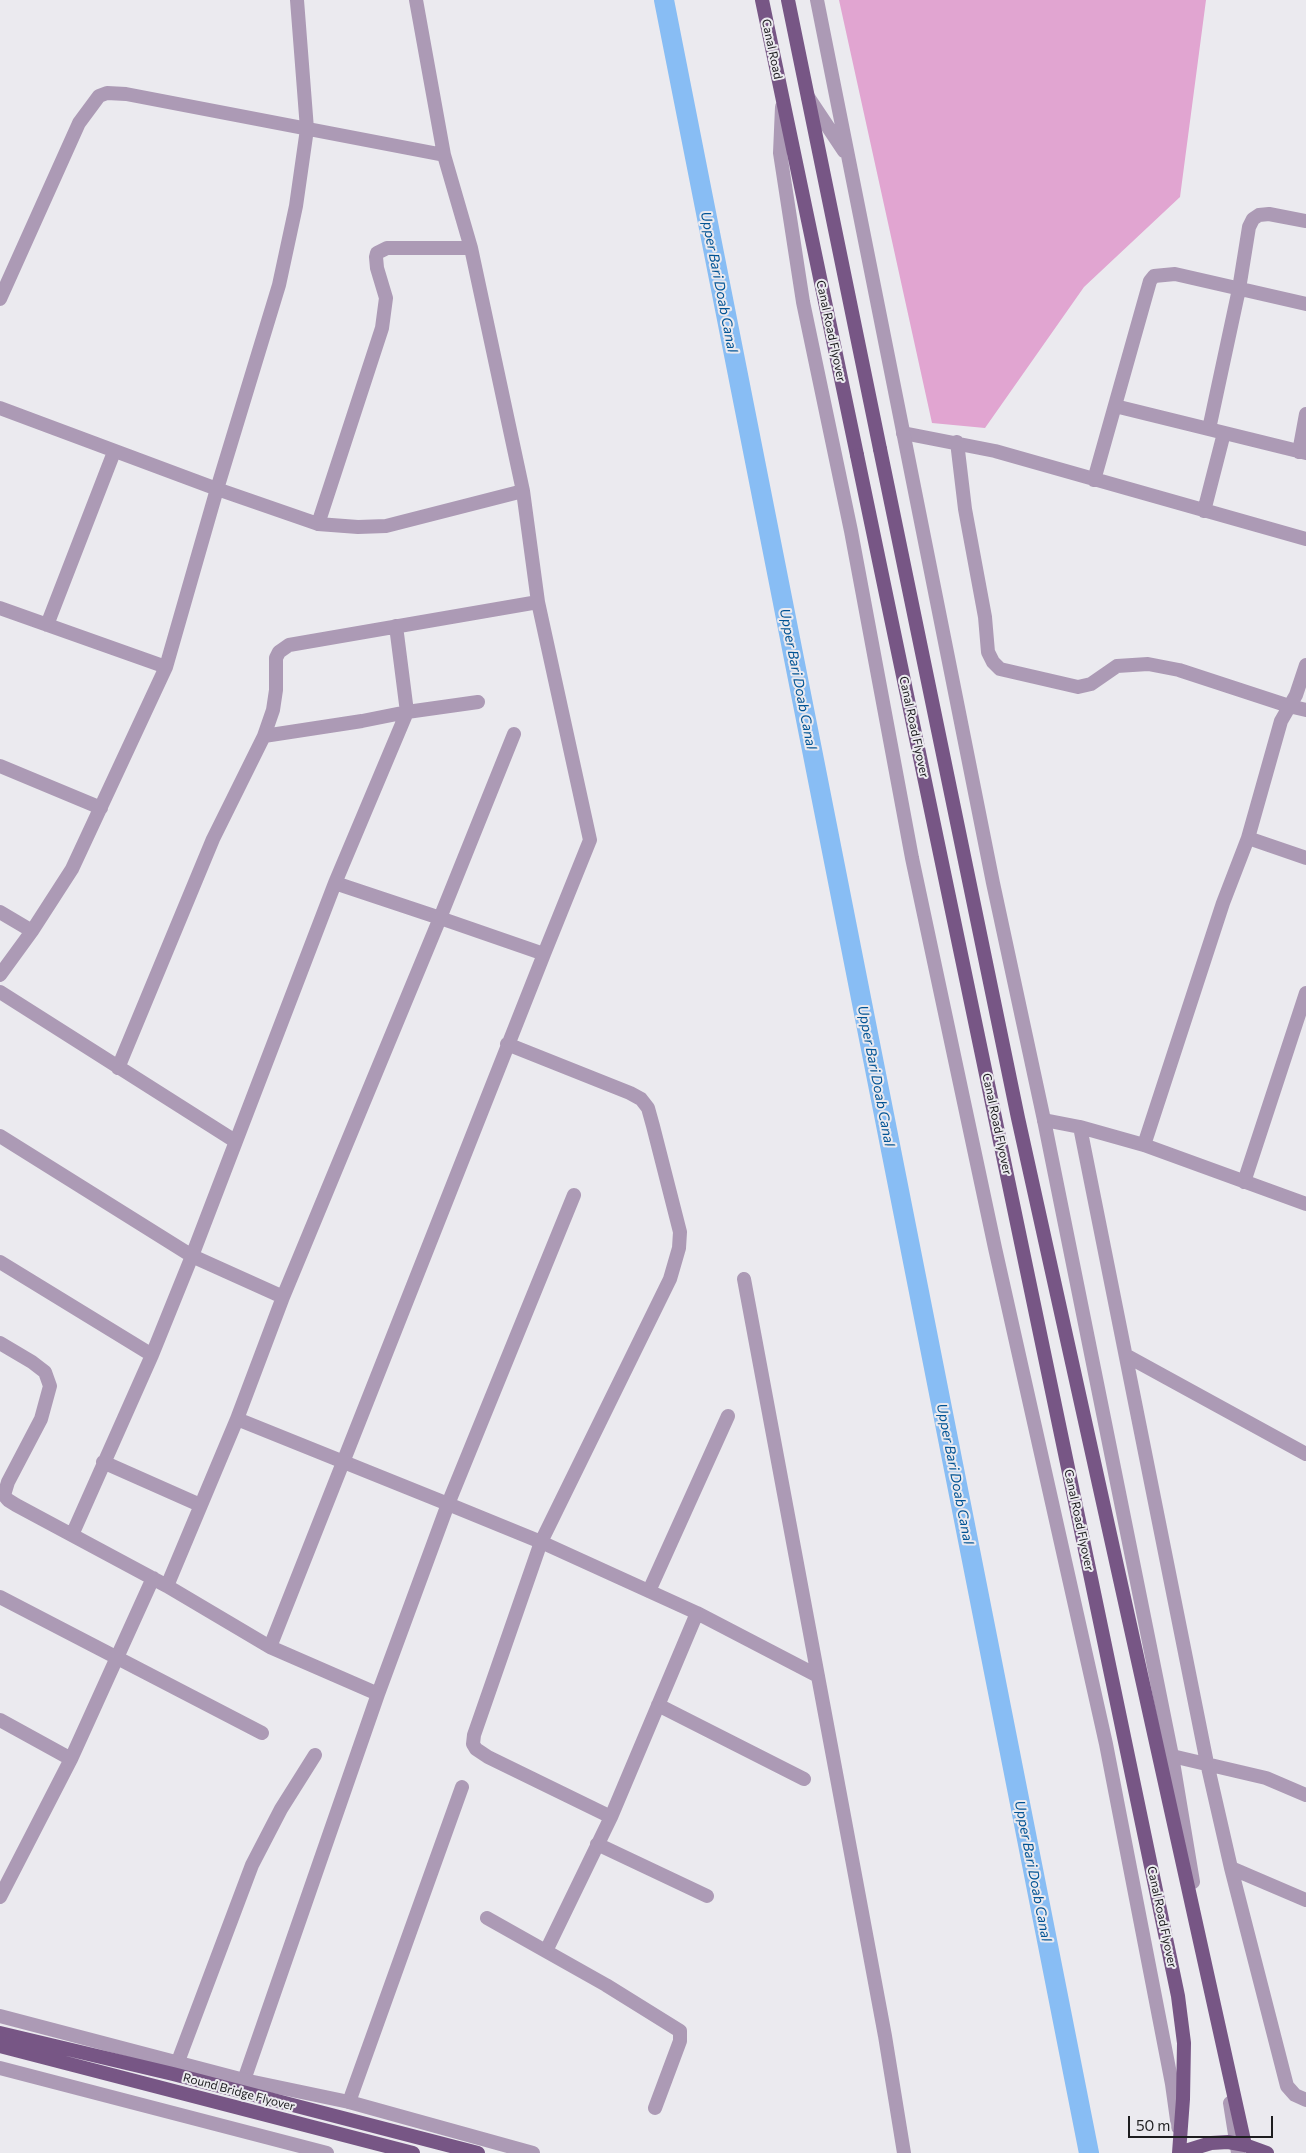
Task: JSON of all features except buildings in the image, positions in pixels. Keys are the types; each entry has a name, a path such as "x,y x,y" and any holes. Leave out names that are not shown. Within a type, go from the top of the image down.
{"main road":[{"name":"Canal Road","path":"762,0 783,98"},
{"name":"Canal Road","path":"788,0 808,97"},
{"name":"Canal Road Flyover","path":"808,97 1018,1118 1241,2149"},
{"name":"Canal Road Flyover","path":"783,98 1178,1996 1184,2043 1180,2153"},
{"name":"Round Bridge Flyover","path":"0,2033 31,2047 413,2153"},
{"name":"Round Bridge Flyover","path":"0,2046 31,2047 173,2074 478,2153"},
{"path":"1180,2153 1211,2143 1267,2153"}],"street":[{"path":"0,974 32,932 72,870 166,667 217,489 282,276 296,206 307,129 297,0"},
{"path":"270,1647 507,1044 590,840 538,602 523,491 471,248 444,155 416,0"},
{"path":"817,0 993,882 1044,1120 1172,1756 1241,2149"},
{"path":"0,299 79,123 99,96 107,92 126,94 444,155"},
{"path":"808,97 848,158"},
{"path":"783,98 780,153 803,302 852,541 912,858 995,1248 1106,1744 1172,2084 1180,2153"},
{"path":"1209,429 1239,289 1249,227 1253,219 1259,215 1269,214 1306,221"},
{"path":"318,524 382,328 386,298 377,268 376,257 378,253 387,248 471,248"},
{"path":"1094,480 1150,281 1154,276 1175,274 1306,304"},
{"path":"1115,406 1303,453 1306,414"},
{"path":"0,408 114,452 318,524 358,527 386,526 523,491"},
{"path":"903,433 957,442 1306,540"},
{"path":"1204,511 1224,433"},
{"path":"957,442 965,509 985,617 988,652 993,662 1000,669 1078,687 1091,684 1117,666 1148,664 1179,670 1306,710"},
{"path":"47,625 114,452"},
{"path":"118,1068 213,840 264,736 273,710 276,690 276,658 284,647 538,602"},
{"path":"0,608 166,667"},
{"path":"72,1535 152,1355 192,1256 335,883 407,712 396,626"},
{"path":"1144,1144 1223,903 1248,838 1281,721 1302,682 1306,665"},
{"path":"264,736 478,702"},
{"path":"167,1586 237,1418 283,1296 440,918 514,734"},
{"path":"0,766 101,808"},
{"path":"1248,838 1306,858"},
{"path":"335,883 544,954"},
{"path":"0,912 32,932"},
{"path":"0,992 235,1141"},
{"path":"1244,1182 1306,992"},
{"path":"507,1044 630,1093 640,1099 648,1108 654,1126 680,1232 678,1256 670,1279 541,1542 474,1735 473,1744 476,1749 488,1757 611,1817"},
{"path":"1044,1120 1080,1127 1144,1144 1306,1204"},
{"path":"1080,1127 1208,1763 1231,1868 1287,2086 1295,2095 1306,2100"},
{"path":"0,1136 192,1256 283,1296"},
{"path":"244,2080 378,1694 448,1504 574,1195"},
{"path":"0,1262 152,1355"},
{"path":"744,1279 885,2036 904,2153"},
{"path":"0,1343 45,1372 50,1386 41,1419 8,1482 4,1495 8,1500 153,1578 270,1647 378,1694"},
{"path":"1127,1356 1306,1454"},
{"path":"649,1591 728,1416"},
{"path":"237,1418 541,1542 697,1613 818,1676"},
{"path":"103,1462 200,1505"},
{"path":"0,1898 71,1759 153,1578"},
{"path":"0,1597 262,1733"},
{"path":"546,1951 611,1817 697,1613"},
{"path":"658,1705 804,1779"},
{"path":"0,1720 71,1759"},
{"path":"177,2064 252,1865 280,1809 314,1755"},
{"path":"1172,1756 1266,1778 1306,1795"},
{"path":"349,2102 462,1787"},
{"path":"597,1844 707,1896"},
{"path":"1231,1868 1306,1900"},
{"path":"487,1918 606,1984 680,2031 680,2041 655,2108"},
{"path":"0,2016 177,2064 349,2102 533,2153"},
{"path":"0,2068 327,2153"}],"shaded area":[{"path":"839,0 1206,0 1180,197 1084,287 985,428 932,423"}],"waterway":[{"name":"Upper Bari Doab Canal","path":"664,0 1089,2153"}]}
